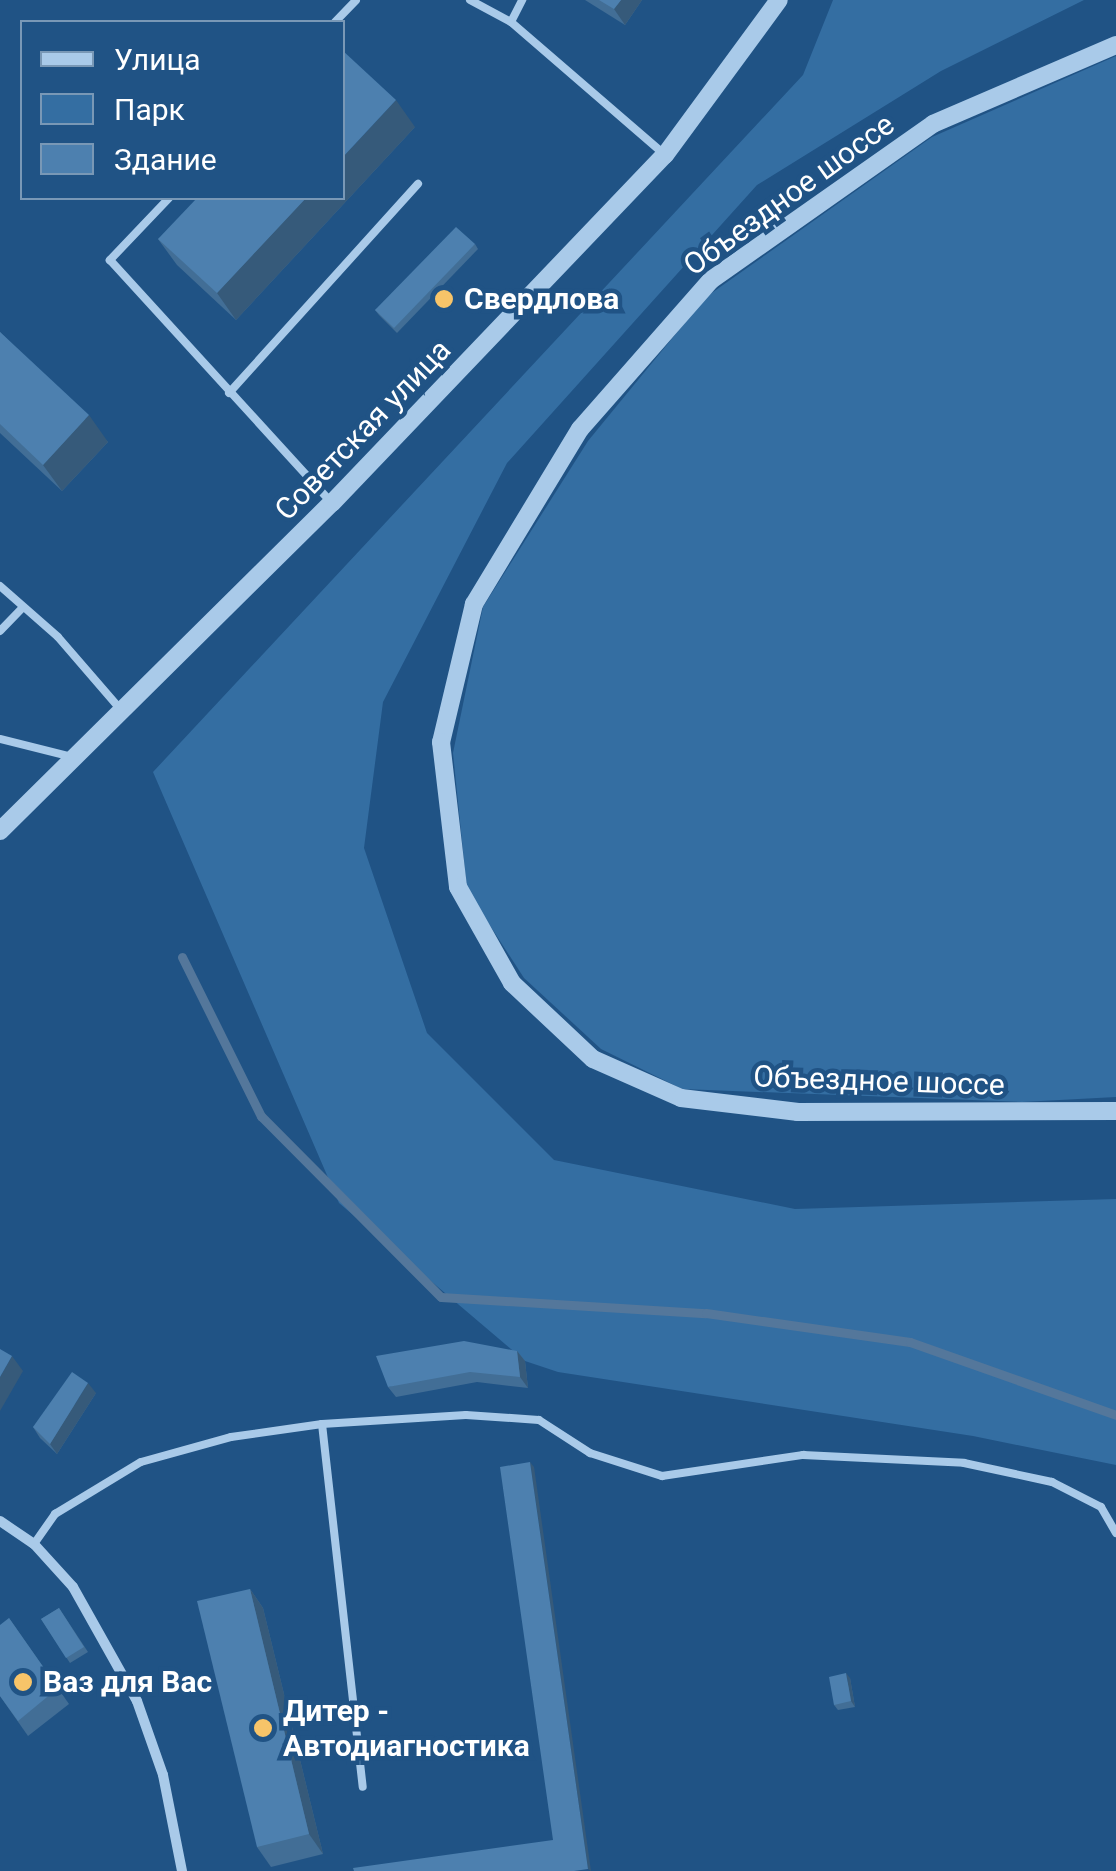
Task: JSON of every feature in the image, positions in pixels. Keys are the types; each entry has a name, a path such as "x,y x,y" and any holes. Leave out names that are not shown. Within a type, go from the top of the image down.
{"street":[{"name":"Советская улица","path":"0,832 124,714 332,503 666,156 779,0"},
{"name":"Объездное шоссе","path":"1116,45 933,124 711,280 580,429 474,604 441,742 458,887 512,983 592,1059 681,1098 798,1112 1116,1111"},
{"path":"0,1521 34,1544 73,1587 137,1702 163,1775 180,1870"}],"lane":[{"path":"337,20 356,0"},
{"path":"470,0 511,22 666,156"},
{"path":"511,22 522,0"},
{"path":"230,393 418,184"},
{"path":"167,200 110,260 332,503"},
{"path":"0,586 58,637 124,714"},
{"path":"0,630 22,608"},
{"path":"0,739 77,758"},
{"path":"34,1544 55,1514 141,1462 231,1437 322,1424 466,1415 539,1420 590,1453 662,1476 803,1455 964,1463 1052,1482 1101,1507 1116,1532"},
{"path":"322,1424 363,1787"}],"green space":[{"path":"833,0 1084,0 941,71 757,185 507,463 383,702 364,848 427,1033 554,1160 795,1209 1116,1199 1116,1465 973,1436 558,1372 525,1361 339,1203 153,772 803,75"},
{"path":"1116,56 1116,1097 1022,1102 682,1089 601,1049 524,978 467,890 453,753 483,607 588,441 706,297 932,137"}],"building":[{"path":"599,0 621,0 614,9"},
{"path":"345,53 396,100 345,155"},
{"path":"195,200 304,200 217,293 158,239"},
{"path":"456,227 475,244 394,328 375,310"},
{"path":"0,332 89,415 43,465 0,424"},
{"path":"464,1341 517,1351 520,1377 470,1372 388,1387 376,1356"},
{"path":"0,1349 12,1356 0,1377"},
{"path":"72,1372 88,1383 50,1444 33,1427"},
{"path":"530,1462 588,1869 354,1871 353,1868 553,1840 500,1467"},
{"path":"250,1589 309,1834 257,1847 197,1601"},
{"path":"59,1608 84,1647 66,1658 41,1619"},
{"path":"9,1618 58,1688 18,1721 0,1696 0,1625"},
{"path":"846,1673 851,1701 834,1705 829,1677"}],"waterway":[{"path":"182,957 261,1116 441,1297 706,1313 910,1342 1116,1415"}],"place":[{"name":"Свердлова","path":"444,299"},
{"name":"Ваз для Вас","path":"23,1682"},
{"name":"Дитер - Автодиагностика","path":"263,1728"}]}
